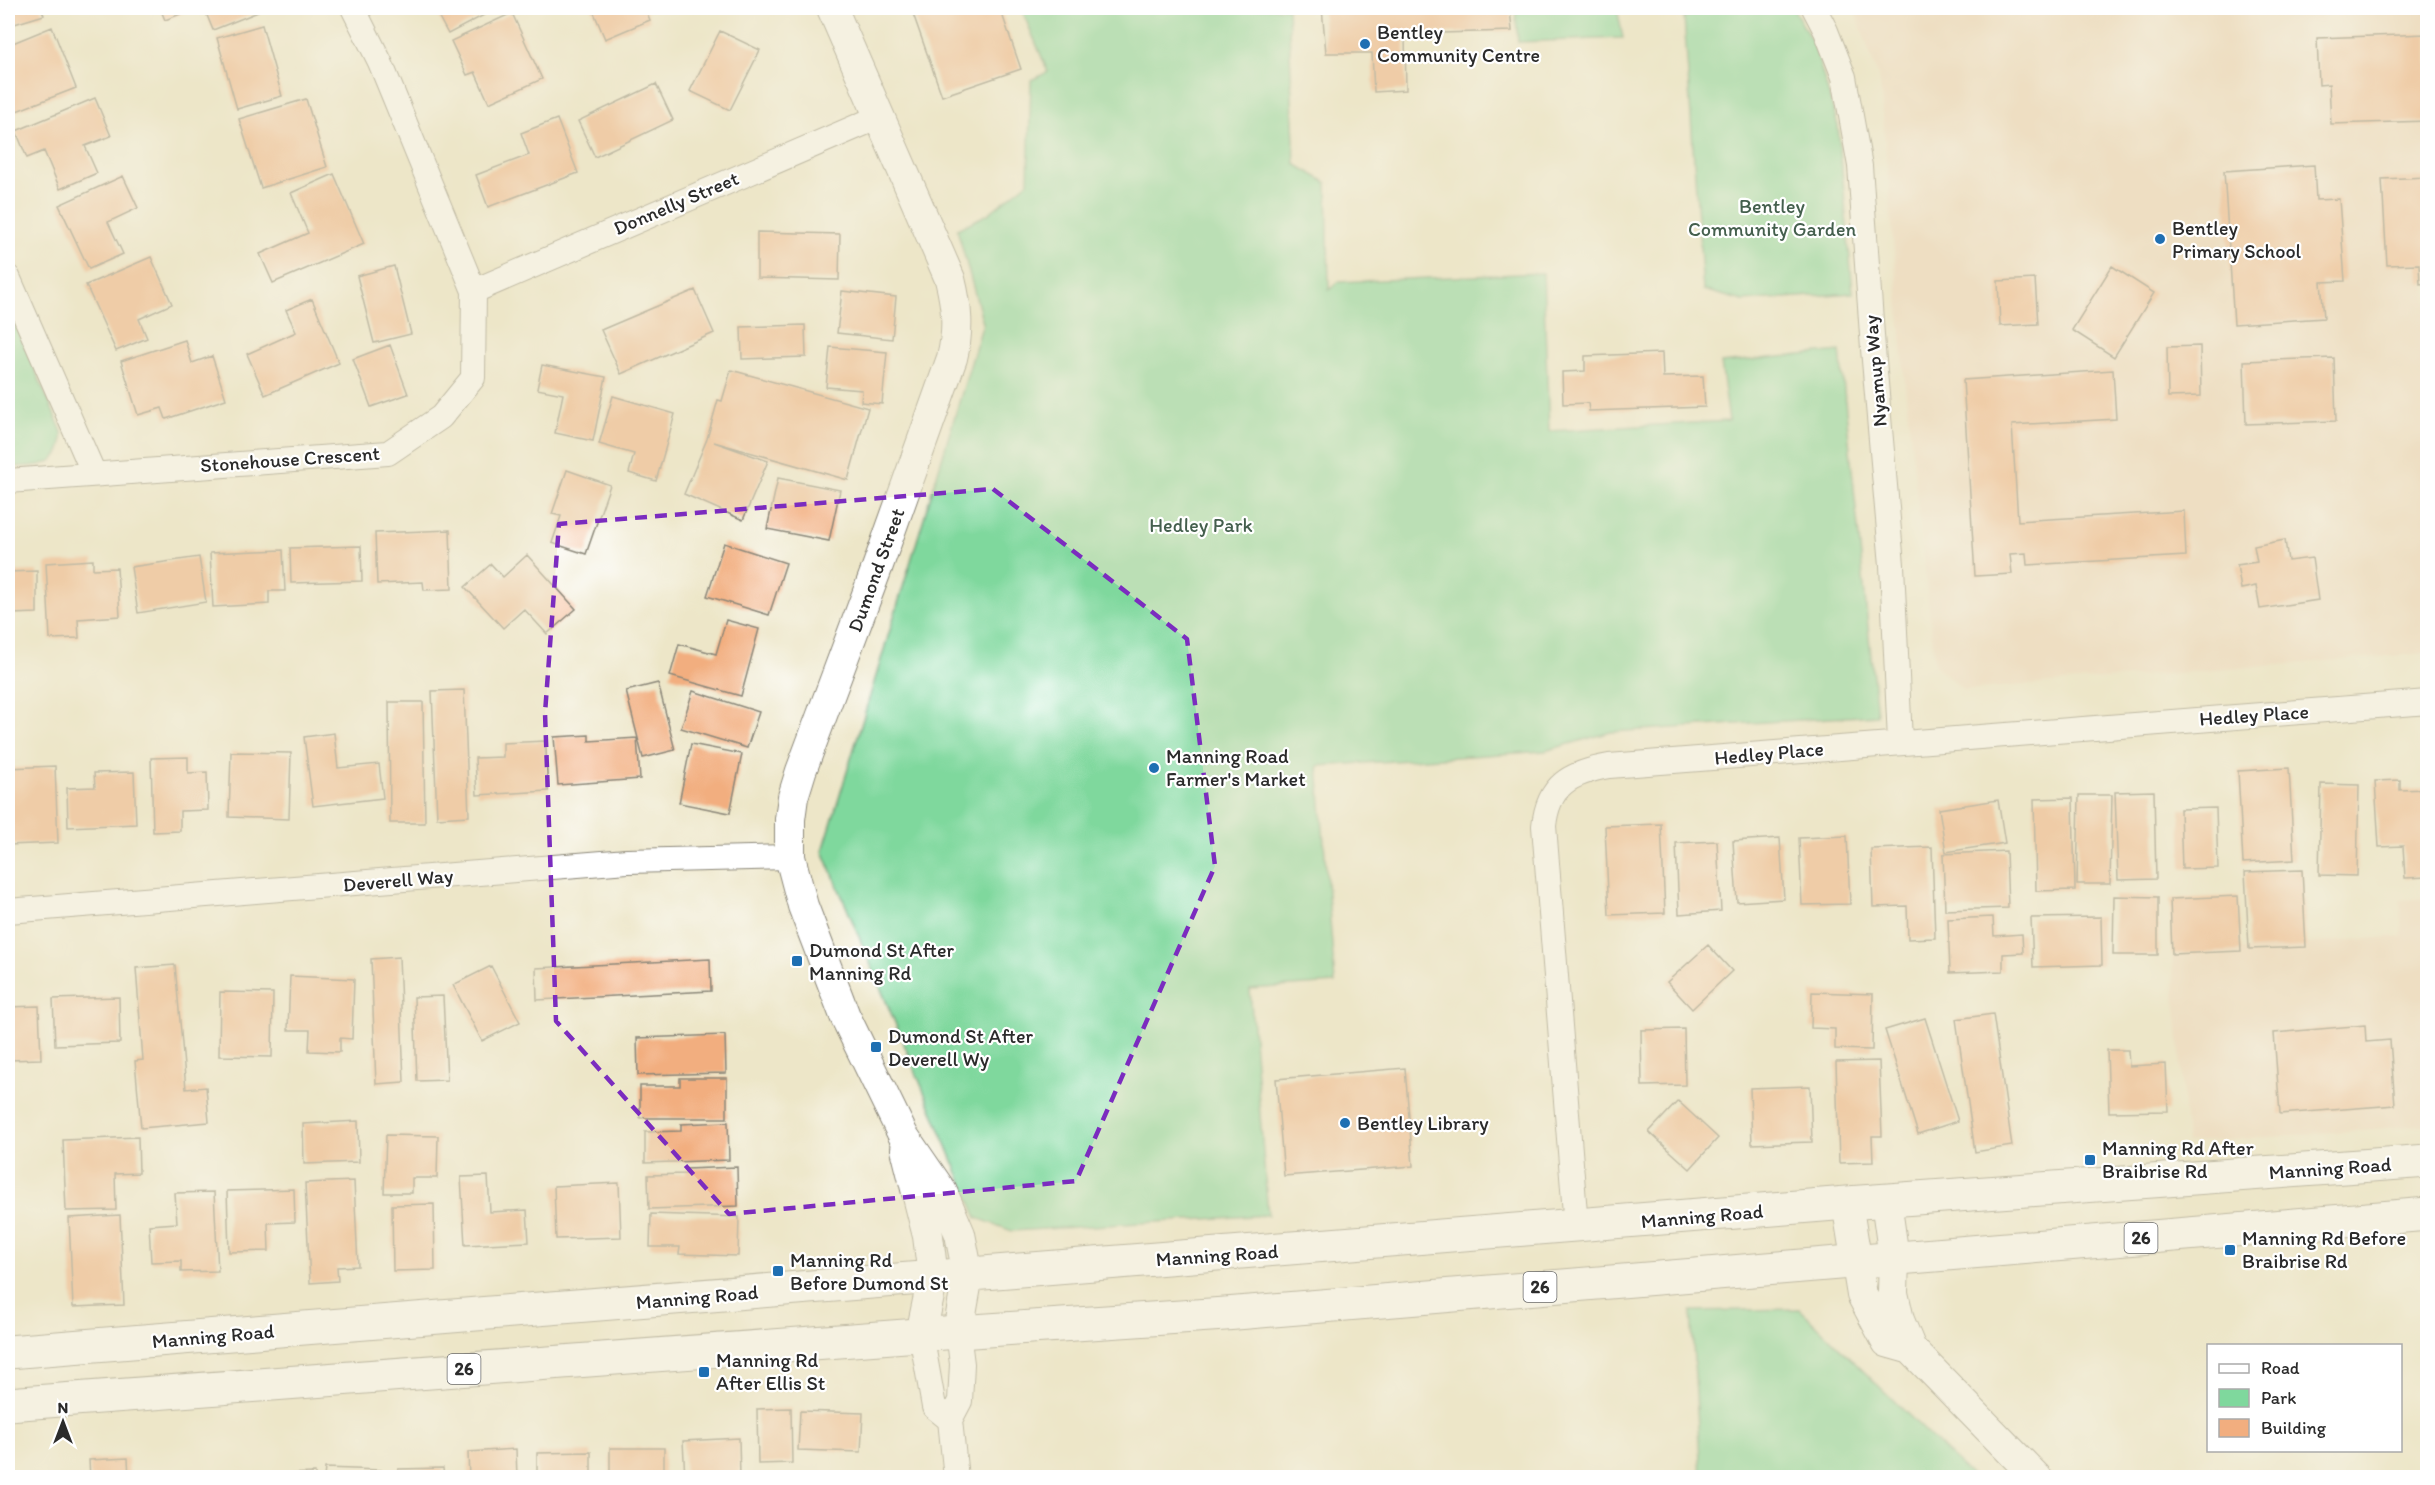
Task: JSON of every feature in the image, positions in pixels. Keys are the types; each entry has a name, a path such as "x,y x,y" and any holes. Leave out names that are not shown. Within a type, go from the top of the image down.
{"main road":[{"name":"Manning Road","path":"8,1352 1847,1203 2427,1161"},
{"name":"26","path":"8,1404 921,1334 1237,1313 2427,1214"}],"street":[{"name":"Stonehouse Crescent","path":"8,481 388,453 441,417 473,378 474,291 380,62 353,8"},
{"name":"Dumond Street","path":"832,8 950,279 956,301 957,339 878,568 801,771 790,819 790,857 803,906 845,1016 903,1135 942,1192 960,1234 968,1275 958,1332"},
{"name":"Nyamup Way","path":"1814,8 1826,31 1844,77 1860,166 1892,566 1900,742"},
{"name":"Donnelly Street","path":"474,291 879,117"},
{"path":"8,277 94,474"},
{"name":"Hedley Place","path":"1576,1226 1544,826 1546,808 1552,796 1577,775 1587,770 1609,766 2427,702"},
{"name":"Deverell Way","path":"8,911 627,861 790,857"},
{"name":"Dumond Street","path":"903,1135 928,1236 933,1277 921,1334"},
{"path":"1886,1201 1894,1258 1893,1293 1899,1320 1911,1349 2037,1478"},
{"path":"1847,1203 1862,1295 1887,1342 1911,1349"},
{"path":"956,1478 950,1420 960,1401 962,1364 958,1332"},
{"path":"921,1334 934,1407 950,1420"}],"highlighted area":[{"path":"993,489 1187,639 1215,866 1076,1181 729,1214 556,1021 545,713 559,524"}],"shaded area":[{"name":"Bentley Primary School","path":"1854,8 2427,8 2427,653 1964,690 1935,665 1906,395 1880,82"},
{"path":"2427,898 2427,1125 2187,1143 2172,955 2402,936 2400,900"}],"green space":[{"name":"Hedley Park","path":"1021,8 1288,8 1295,164 1327,183 1329,290 1338,282 1543,273 1549,431 1729,421 1721,363 1840,351 1877,715 1611,732 1545,751 1318,766 1335,983 1250,989 1268,1215 1012,1231 977,1218 823,851 983,323 957,229 988,214 1028,182 1031,80 1048,72"},
{"path":"1515,8 1617,8 1623,38 1518,42"},
{"name":"Bentley Community Garden","path":"1717,8 1793,8 1814,45 1838,126 1853,293 1743,301 1703,290 1684,17"},
{"path":"8,308 62,432 59,453 46,463 38,465 8,467"},
{"path":"1800,1309 1972,1477 1701,1476 1691,1311"}],"building":[{"path":"8,8 41,8 44,15 8,26"},
{"path":"160,8 196,8 165,20"},
{"path":"204,8 257,8 258,12 213,30"},
{"path":"434,8 485,8 488,13 448,34"},
{"path":"592,8 645,8 650,20 605,39"},
{"path":"911,8 1000,8 1021,69 942,96"},
{"name":"Bentley Community Centre","path":"1322,8 1510,8 1512,31 1405,34 1406,90 1374,92 1372,53 1326,53"},
{"path":"512,13 542,79 489,103 475,72 467,75 451,41"},
{"path":"262,25 282,96 237,109 217,38"},
{"path":"52,27 76,88 9,114 8,45"},
{"path":"720,31 760,50 730,110 690,91"},
{"path":"2428,34 2428,121 2331,124 2329,84 2319,85 2317,38"},
{"path":"656,84 673,120 595,157 578,121"},
{"path":"95,98 111,136 85,146 97,173 60,189 44,151 27,158 16,131"},
{"path":"306,99 327,167 261,188 239,119"},
{"path":"557,119 578,173 488,207 476,175 529,155 521,133"},
{"path":"2314,165 2316,200 2339,199 2345,281 2321,282 2324,318 2234,324 2224,171"},
{"path":"334,174 364,244 273,283 260,254 308,233 291,193"},
{"path":"123,176 138,208 108,222 123,254 89,269 59,205"},
{"path":"2428,177 2428,283 2420,284 2419,264 2387,265 2382,179"},
{"path":"757,232 840,234 839,280 757,278"},
{"path":"151,257 172,304 139,319 147,338 116,351 86,285"},
{"path":"394,266 411,334 374,343 357,276"},
{"path":"2112,266 2154,293 2114,357 2072,330"},
{"path":"2035,279 2038,324 2000,326 1998,281"},
{"path":"695,290 714,333 621,374 601,330"},
{"path":"842,291 896,297 892,339 837,333"},
{"path":"312,299 339,363 265,395 247,354 296,332 286,310"},
{"path":"805,325 806,357 742,359 741,327"},
{"path":"185,340 192,363 212,356 226,399 166,419 162,408 138,415 121,361"},
{"path":"390,345 408,394 371,407 353,359"},
{"path":"2200,346 2201,396 2168,397 2167,347"},
{"path":"830,347 887,352 882,404 861,402 862,390 826,387"},
{"path":"1662,353 1663,377 1703,376 1705,407 1589,411 1588,403 1563,404 1562,372 1585,371 1585,356"},
{"path":"2334,358 2336,421 2246,424 2244,361"},
{"path":"542,365 606,377 593,441 555,433 563,394 537,389"},
{"path":"731,370 868,408 848,480 714,442 768,461 743,520 684,494 707,439 718,400 722,401"},
{"path":"2113,370 2116,419 2012,425 2018,521 2184,511 2186,556 2027,565 2026,553 2010,554 2012,574 1975,576 1963,380"},
{"path":"613,396 675,414 656,481 629,473 634,454 599,444"},
{"path":"567,470 610,485 586,554 552,543 561,516 552,514"},
{"path":"778,478 840,490 829,541 767,529"},
{"path":"450,530 452,589 424,590 423,582 377,584 375,533"},
{"path":"2285,540 2288,561 2312,558 2318,600 2260,609 2256,586 2241,589 2237,565 2257,562 2254,546"},
{"path":"724,543 786,563 769,615 707,596"},
{"path":"361,546 362,581 291,583 290,548"},
{"path":"283,550 285,591 269,591 269,604 213,607 210,553"},
{"path":"527,555 576,609 547,634 524,609 503,628 465,587 491,564 503,577"},
{"path":"199,557 206,602 138,613 131,567"},
{"path":"93,560 93,569 117,568 120,616 78,619 79,638 50,639 46,563"},
{"path":"37,571 37,613 11,614 11,634 8,634 8,572"},
{"path":"726,620 759,629 741,696 670,676 679,644 716,654"},
{"path":"658,683 675,750 643,758 626,691"},
{"path":"464,690 469,816 437,818 432,691"},
{"path":"693,691 759,712 747,748 681,728"},
{"path":"389,702 423,702 425,823 390,823"},
{"path":"334,733 338,768 379,764 383,798 313,806 304,737"},
{"path":"589,735 589,741 637,738 640,779 558,785 554,737"},
{"path":"545,741 548,791 477,795 475,758 503,757 503,743"},
{"path":"691,744 742,754 730,813 679,803"},
{"path":"231,752 291,753 289,819 229,817"},
{"path":"188,757 188,773 207,772 208,810 180,811 180,831 153,832 151,758"},
{"path":"55,766 58,843 8,845 8,768"},
{"path":"2289,768 2294,860 2243,863 2238,771"},
{"path":"134,772 136,824 68,827 67,788 95,787 94,773"},
{"path":"2400,780 2400,790 2428,789 2428,877 2405,878 2403,846 2379,847 2375,781"},
{"path":"2321,784 2359,785 2357,876 2319,875"},
{"path":"2154,791 2156,879 2118,880 2115,792"},
{"path":"2079,795 2112,795 2110,884 2077,884"},
{"path":"2073,798 2075,890 2036,891 2034,799"},
{"path":"1998,800 2005,843 1946,852 1939,809"},
{"path":"2216,808 2218,868 2182,869 2180,809"},
{"path":"1661,824 1665,913 1609,915 1605,826"},
{"path":"1847,836 1850,904 1802,905 1799,838"},
{"path":"1780,838 1784,899 1737,902 1733,841"},
{"path":"1717,841 1721,911 1679,914 1676,843"},
{"path":"1932,847 1935,938 1908,939 1907,906 1873,907 1871,849"},
{"path":"2006,851 2008,908 1945,910 1943,854"},
{"path":"2302,870 2306,947 2249,949 2245,872"},
{"path":"2114,896 2158,897 2158,955 2113,955"},
{"path":"2238,896 2241,951 2172,954 2170,899"},
{"path":"1993,917 1994,936 2022,934 2023,953 2003,954 2003,971 1950,973 1948,919"},
{"path":"2101,917 2102,965 2033,967 2031,918"},
{"path":"1708,945 1732,971 1692,1009 1667,982"},
{"path":"399,957 404,1082 376,1084 371,959"},
{"path":"710,959 711,991 537,1000 536,968"},
{"path":"175,965 186,1089 206,1087 209,1122 141,1128 135,1061 143,1060 136,968"},
{"path":"491,966 520,1022 482,1041 453,985"},
{"path":"290,976 354,979 352,1039 340,1038 340,1052 309,1051 310,1030 288,1030"},
{"path":"220,992 273,993 272,1057 219,1056"},
{"path":"1812,992 1873,994 1872,1050 1835,1049 1835,1029 1811,1028"},
{"path":"443,996 447,1080 417,1081 414,997"},
{"path":"119,997 120,1043 55,1045 53,999"},
{"path":"39,1006 41,1059 8,1060 8,1007"},
{"path":"1993,1014 2012,1146 1975,1152 1956,1019"},
{"path":"1925,1018 1958,1121 1918,1134 1885,1030"},
{"path":"2365,1025 2366,1042 2390,1040 2395,1105 2280,1114 2274,1033"},
{"path":"1684,1029 1685,1085 1642,1086 1641,1030"},
{"path":"725,1035 726,1073 638,1075 637,1038"},
{"path":"2107,1050 2128,1050 2129,1066 2166,1064 2168,1111 2109,1112"},
{"path":"1879,1061 1882,1136 1872,1136 1873,1162 1839,1163 1836,1062"},
{"name":"Bentley Library","path":"1405,1068 1413,1166 1284,1176 1276,1079"},
{"path":"680,1078 727,1078 727,1118 640,1118 640,1086 680,1086"},
{"path":"1810,1086 1812,1142 1752,1144 1750,1088"},
{"path":"1678,1101 1718,1138 1690,1169 1649,1132"},
{"path":"358,1121 359,1162 304,1164 303,1124"},
{"path":"728,1122 729,1160 645,1163 645,1132 681,1131 681,1124"},
{"path":"386,1135 438,1136 437,1178 412,1178 412,1193 384,1193"},
{"path":"138,1137 139,1173 115,1174 116,1210 66,1211 63,1140"},
{"path":"737,1167 738,1206 649,1209 648,1175 686,1174 686,1169"},
{"path":"488,1176 490,1212 527,1210 529,1242 465,1245 461,1177"},
{"path":"354,1181 358,1266 337,1267 338,1281 310,1283 305,1183"},
{"path":"619,1183 621,1237 556,1239 554,1186"},
{"path":"294,1189 295,1222 268,1223 269,1251 229,1252 227,1191"},
{"path":"214,1192 218,1271 181,1272 181,1261 151,1262 149,1225 177,1223 175,1193"},
{"path":"434,1204 435,1270 393,1271 392,1205"},
{"path":"651,1214 739,1217 738,1256 679,1254 680,1247 650,1247"},
{"path":"120,1215 124,1305 73,1307 69,1218"},
{"path":"791,1408 792,1463 758,1464 757,1409"},
{"path":"800,1411 863,1413 861,1452 798,1450"},
{"path":"739,1438 740,1478 685,1478 683,1441"},
{"path":"610,1448 664,1448 664,1478 610,1478"},
{"path":"516,1449 517,1478 469,1478 468,1452"},
{"path":"591,1452 591,1478 537,1478 537,1453"},
{"path":"128,1458 129,1478 90,1478 89,1460"},
{"path":"325,1468 381,1470 380,1478 324,1478"},
{"path":"443,1468 444,1478 399,1478 398,1469"},
{"path":"315,1473 315,1478 249,1478 249,1475"}],"place":[{"name":"Bentley Community Centre","path":"1365,44"},
{"name":"Bentley Primary School","path":"2160,239"},
{"name":"Manning Road Farmer's Market","path":"1154,768"},
{"name":"Dumond St After Manning Rd","path":"797,961"},
{"name":"Dumond St After Deverell Wy","path":"876,1047"},
{"name":"Bentley Library","path":"1345,1123"},
{"name":"Manning Rd After Braibrise Rd","path":"2090,1160"},
{"name":"Manning Rd Before Braibrise Rd","path":"2230,1250"},
{"name":"Manning Rd Before Dumond St","path":"778,1271"},
{"name":"Manning Rd After Ellis St","path":"704,1372"}]}
